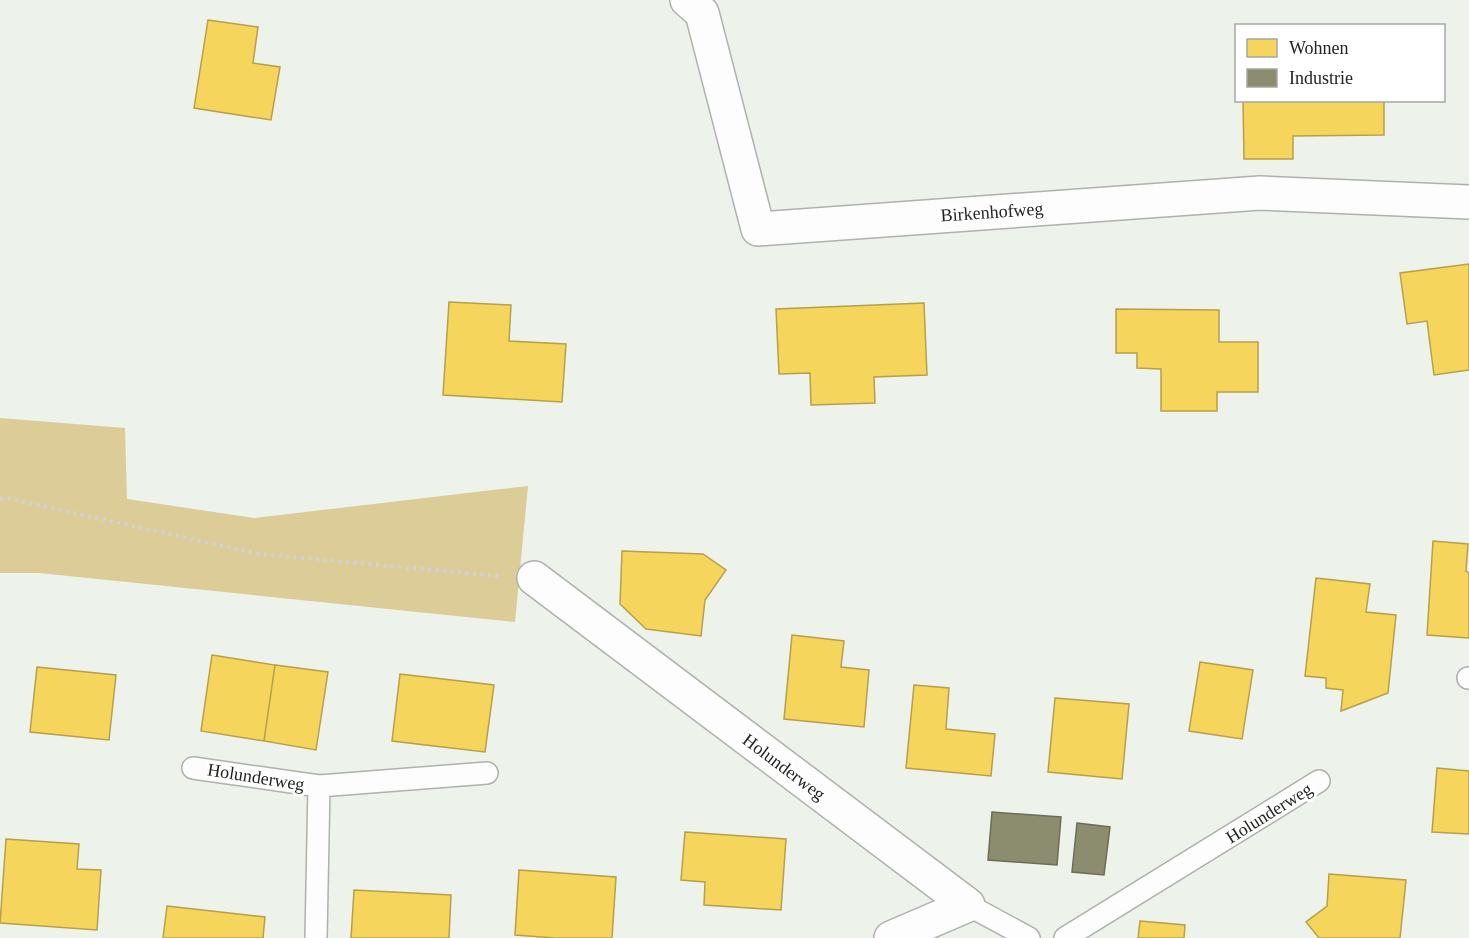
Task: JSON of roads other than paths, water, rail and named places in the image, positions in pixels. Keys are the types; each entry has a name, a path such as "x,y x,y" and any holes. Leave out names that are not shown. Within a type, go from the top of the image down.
{"street":[{"name":"Birkenhofweg","path":"687,0 702,13 758,229 1260,193 1469,202"},
{"name":"Holunderweg","path":"534,578 968,905"},
{"path":"891,938 968,905"}],"lane":[{"name":"Holunderweg","path":"193,768 319,786 487,773"},
{"name":"Holunderweg","path":"1065,938 1319,781"},
{"name":"Holunderweg","path":"316,938 319,786"},
{"path":"968,905 1029,938"}]}
